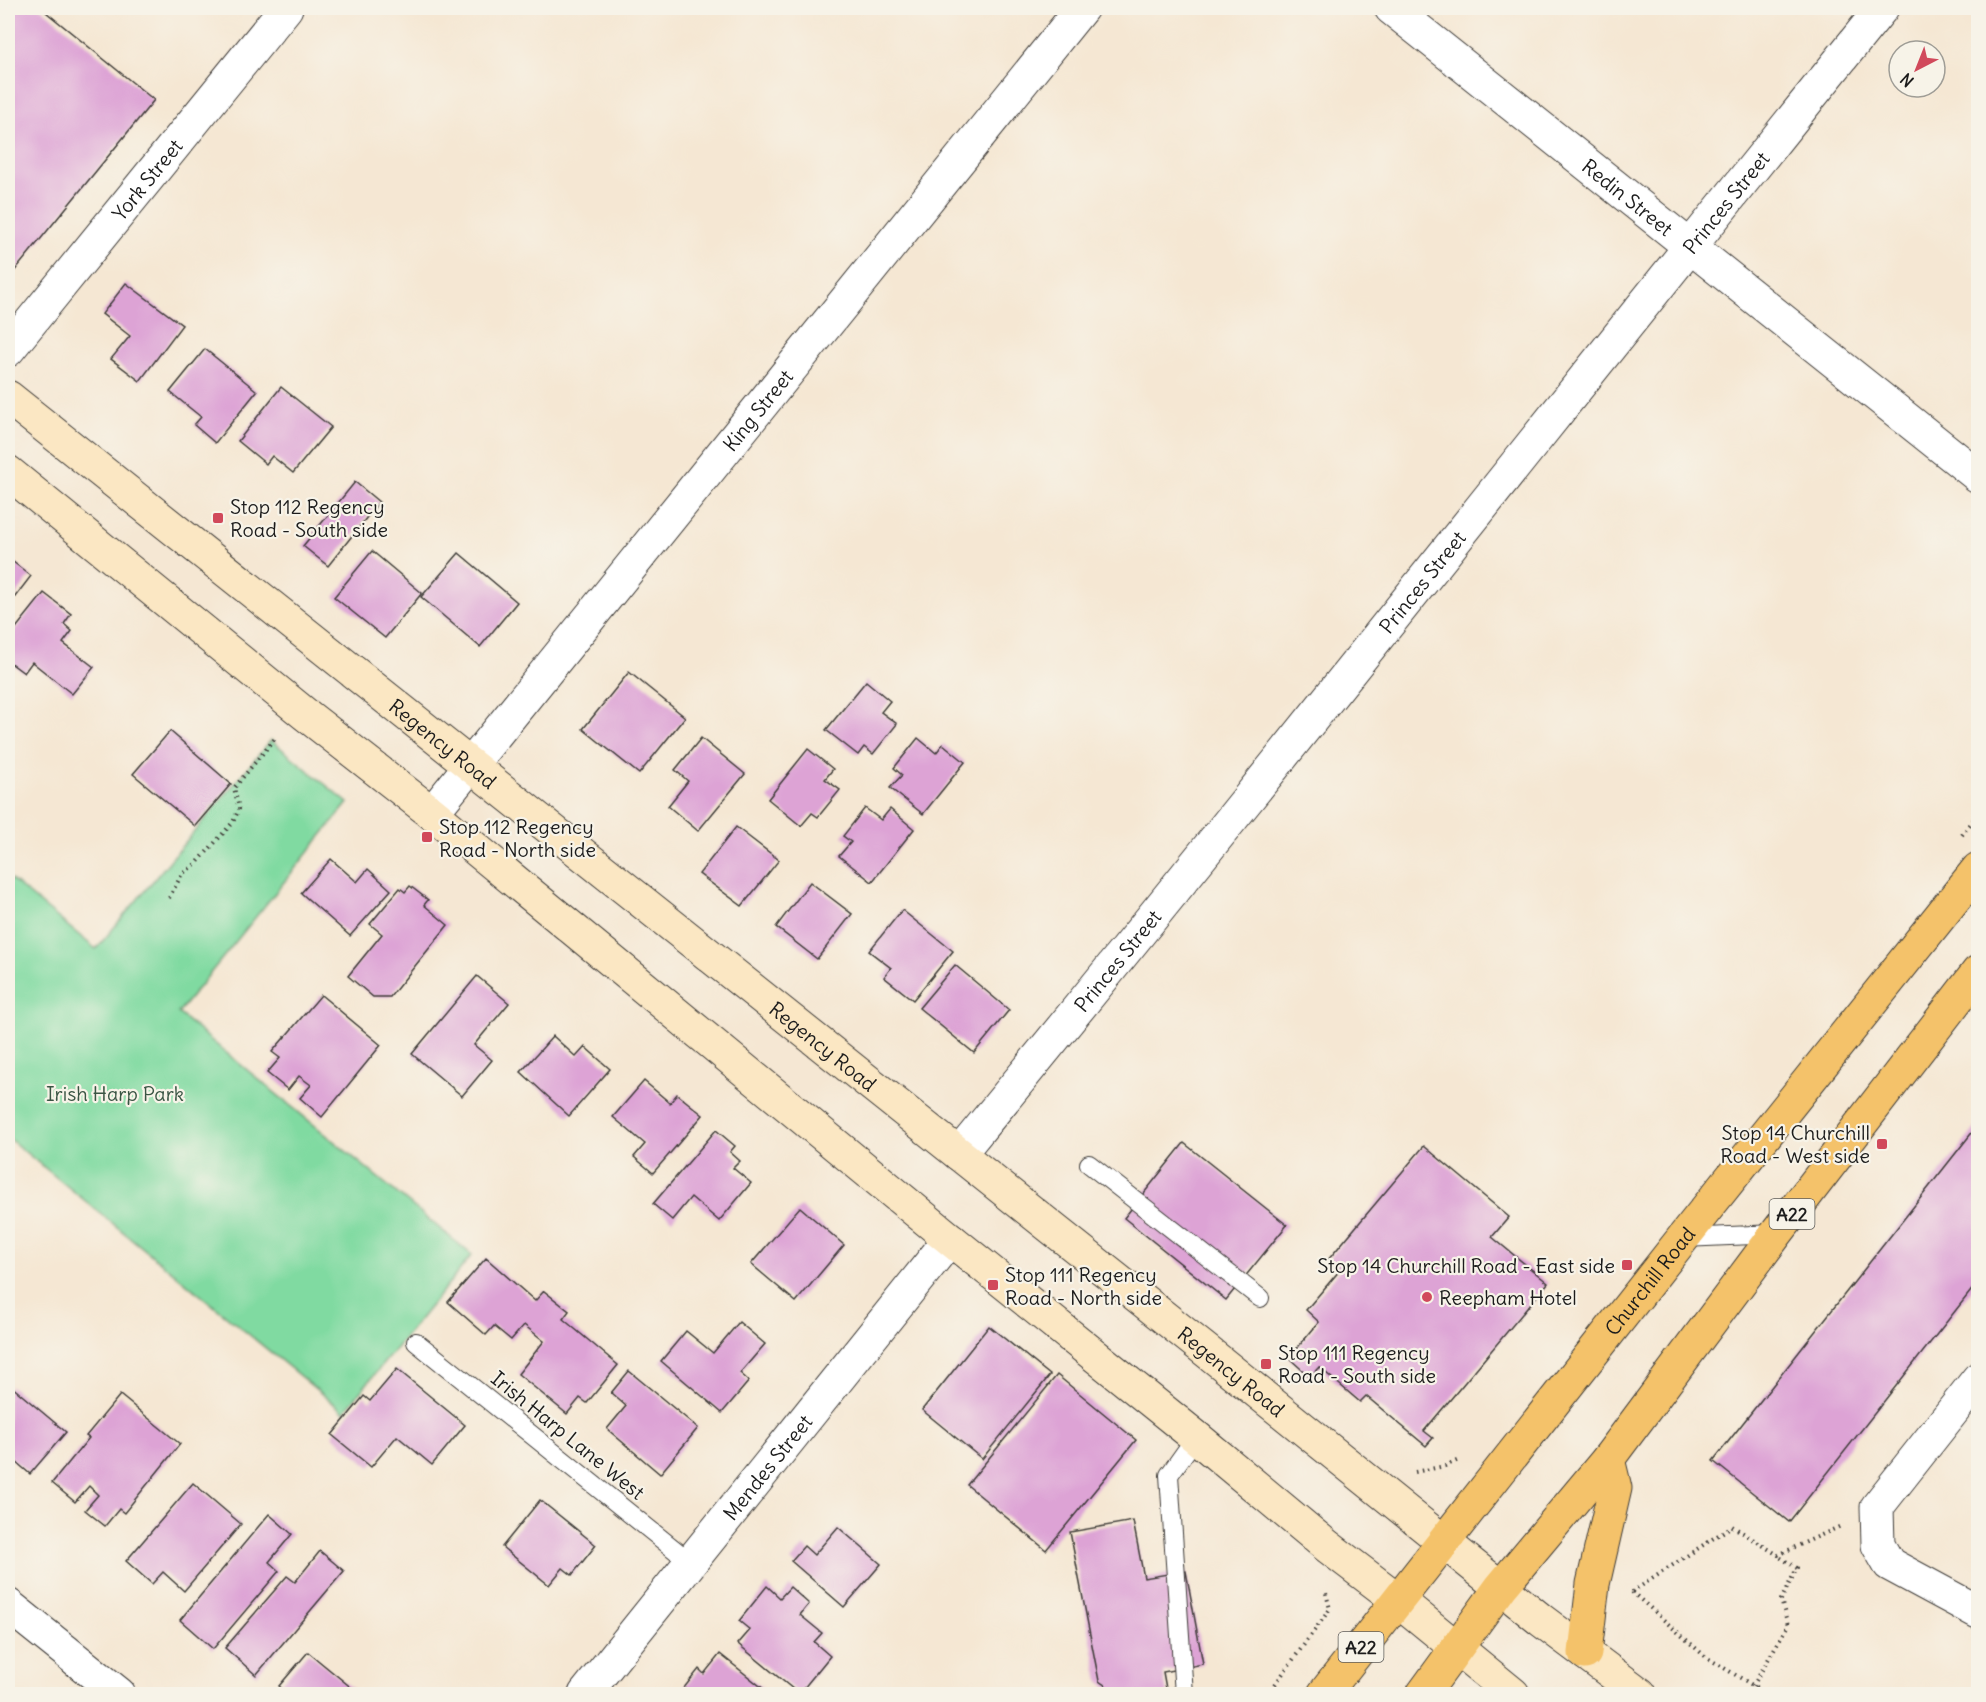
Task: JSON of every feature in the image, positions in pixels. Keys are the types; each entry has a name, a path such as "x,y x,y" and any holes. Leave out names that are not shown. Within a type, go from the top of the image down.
{"main road":[{"name":"Regency Road","path":"8,397 1444,1542 1640,1695"},
{"path":"8,472 305,714 432,813 950,1239 1513,1695"},
{"name":"Churchill Road","path":"1324,1695 1683,1238 1978,869"},
{"name":"A22","path":"1423,1695 1501,1587 1608,1459 1776,1234 1978,972"},
{"path":"1585,1653 1593,1584 1615,1488 1608,1459"}],"street":[{"name":"York Street","path":"8,350 286,8"},
{"name":"King Street","path":"432,813 1082,8"},
{"name":"Redin Street","path":"1391,8 1978,476"},
{"name":"Princes Street","path":"959,1154 1198,862 1882,8"},
{"name":"Mendes Street","path":"585,1695 950,1239"},
{"path":"1978,1379 1877,1507 1878,1545 1889,1564 1978,1612"},
{"path":"8,1605 119,1695"}],"lane":[{"path":"1089,1164 1260,1298"},
{"path":"1683,1238 1776,1234"},
{"name":"Irish Harp Lane West","path":"416,1342 690,1562"},
{"path":"1184,1695 1169,1475 1196,1437"}],"path":[{"path":"169,898 182,874 198,862 233,822 238,809 234,788 279,733"},
{"path":"1778,1555 1844,1525"},
{"path":"1632,1592 1732,1526 1797,1568 1781,1600 1788,1626 1753,1686"},
{"path":"1625,1587 1706,1657 1767,1695"},
{"path":"1268,1695 1330,1608 1324,1588"}],"green space":[{"name":"Irish Harp Park","path":"271,740 348,803 178,1013 472,1255 344,1412 8,1138 8,877 96,949"}],"building":[{"path":"8,8 41,8 154,100 8,279"},
{"path":"126,283 182,325 140,381 111,359 130,336 102,314"},
{"path":"205,349 257,391 215,443 194,425 201,417 170,392"},
{"path":"281,387 331,427 293,473 272,456 266,464 238,441"},
{"path":"355,482 379,502 328,566 303,546"},
{"path":"372,551 422,593 385,638 334,597"},
{"path":"459,553 517,602 480,647 421,597"},
{"path":"8,558 31,576 8,606"},
{"path":"44,593 71,614 64,624 72,631 63,643 94,667 72,694 32,662 24,673 8,661 8,638"},
{"path":"629,672 685,717 639,774 583,729"},
{"path":"866,681 890,701 881,712 897,724 873,754 864,747 858,755 826,730"},
{"path":"170,731 231,784 195,826 133,774"},
{"path":"701,738 745,774 698,831 668,806 688,781 675,770"},
{"path":"918,738 936,753 943,744 965,762 923,814 890,788 902,775 894,768"},
{"path":"808,749 833,769 825,779 840,790 818,817 812,813 801,826 768,799"},
{"path":"865,808 881,820 890,809 914,829 872,882 839,856 851,842 843,836"},
{"path":"736,827 779,860 742,906 699,874"},
{"path":"331,859 357,882 368,869 391,890 350,936 301,893"},
{"path":"810,882 852,914 817,959 776,927"},
{"path":"410,886 428,900 424,905 448,925 390,997 373,997 348,976 382,934 370,924 400,888 405,892"},
{"path":"902,910 953,951 913,1000 884,977 891,968 869,951"},
{"path":"955,965 1009,1010 974,1053 919,1008"},
{"path":"477,976 509,1003 474,1045 492,1060 462,1096 412,1054"},
{"path":"321,995 381,1045 322,1117 300,1098 311,1085 299,1076 288,1090 267,1073 280,1058 272,1052"},
{"path":"553,1036 576,1057 585,1047 610,1069 569,1116 521,1072"},
{"path":"644,1081 670,1103 677,1094 703,1115 653,1173 634,1157 645,1144 613,1117"},
{"path":"1978,1125 1978,1282 1789,1522 1713,1461"},
{"path":"716,1130 735,1146 730,1152 740,1161 733,1168 751,1183 719,1221 691,1197 672,1220 653,1204"},
{"path":"1184,1143 1287,1225 1226,1300 1124,1218"},
{"name":"Reepham Hotel","path":"1424,1146 1509,1217 1492,1237 1548,1283 1424,1431 1433,1438 1426,1446 1366,1396 1360,1402 1319,1367 1310,1377 1289,1358 1319,1322 1306,1310 1340,1270 1328,1260"},
{"path":"800,1207 844,1245 796,1302 751,1264"},
{"path":"486,1258 535,1301 544,1291 569,1311 563,1319 618,1365 587,1403 580,1398 567,1414 518,1374 544,1341 524,1325 511,1340 494,1326 486,1335 448,1302"},
{"path":"739,1322 765,1344 740,1373 749,1381 722,1413 661,1361 686,1331 713,1353"},
{"path":"989,1326 1050,1375 982,1459 922,1410"},
{"path":"397,1369 465,1425 432,1465 397,1436 371,1467 332,1435 364,1396 370,1401"},
{"path":"629,1371 698,1428 660,1474 607,1429 626,1406 611,1393"},
{"path":"1057,1375 1136,1440 1046,1550 967,1485"},
{"path":"11,1386 66,1432 30,1474 8,1455 8,1391"},
{"path":"120,1395 180,1444 124,1513 119,1509 105,1526 85,1510 98,1495 89,1486 75,1502 52,1483 89,1438 86,1436"},
{"path":"193,1483 241,1524 184,1591 163,1572 152,1584 126,1561"},
{"path":"540,1500 596,1545 572,1575 563,1568 549,1585 502,1547"},
{"path":"269,1514 292,1534 269,1562 279,1571 213,1649 180,1620"},
{"path":"1133,1521 1144,1578 1186,1571 1203,1664 1163,1672 1167,1694 1118,1694 1099,1681 1070,1532"},
{"path":"838,1527 881,1564 844,1607 791,1561 804,1546 814,1555"},
{"path":"320,1551 344,1571 256,1675 225,1648 287,1576 295,1582"},
{"path":"767,1586 780,1598 790,1587 809,1604 800,1615 822,1633 814,1642 830,1656 799,1694 738,1644 750,1630 739,1621"},
{"path":"308,1652 359,1694 288,1694 279,1686"},
{"path":"720,1654 770,1694 679,1694 699,1669 704,1674"}],"place":[{"name":"Stop 112 Regency Road - South side","path":"218,518"},
{"name":"Stop 112 Regency Road - North side","path":"427,837"},
{"name":"Stop 14 Churchill Road - West side","path":"1882,1144"},
{"name":"Stop 14 Churchill Road - East side","path":"1627,1265"},
{"name":"Stop 111 Regency Road - North side","path":"993,1285"},
{"name":"Reepham Hotel","path":"1427,1297"},
{"name":"Stop 111 Regency Road - South side","path":"1266,1364"}]}
